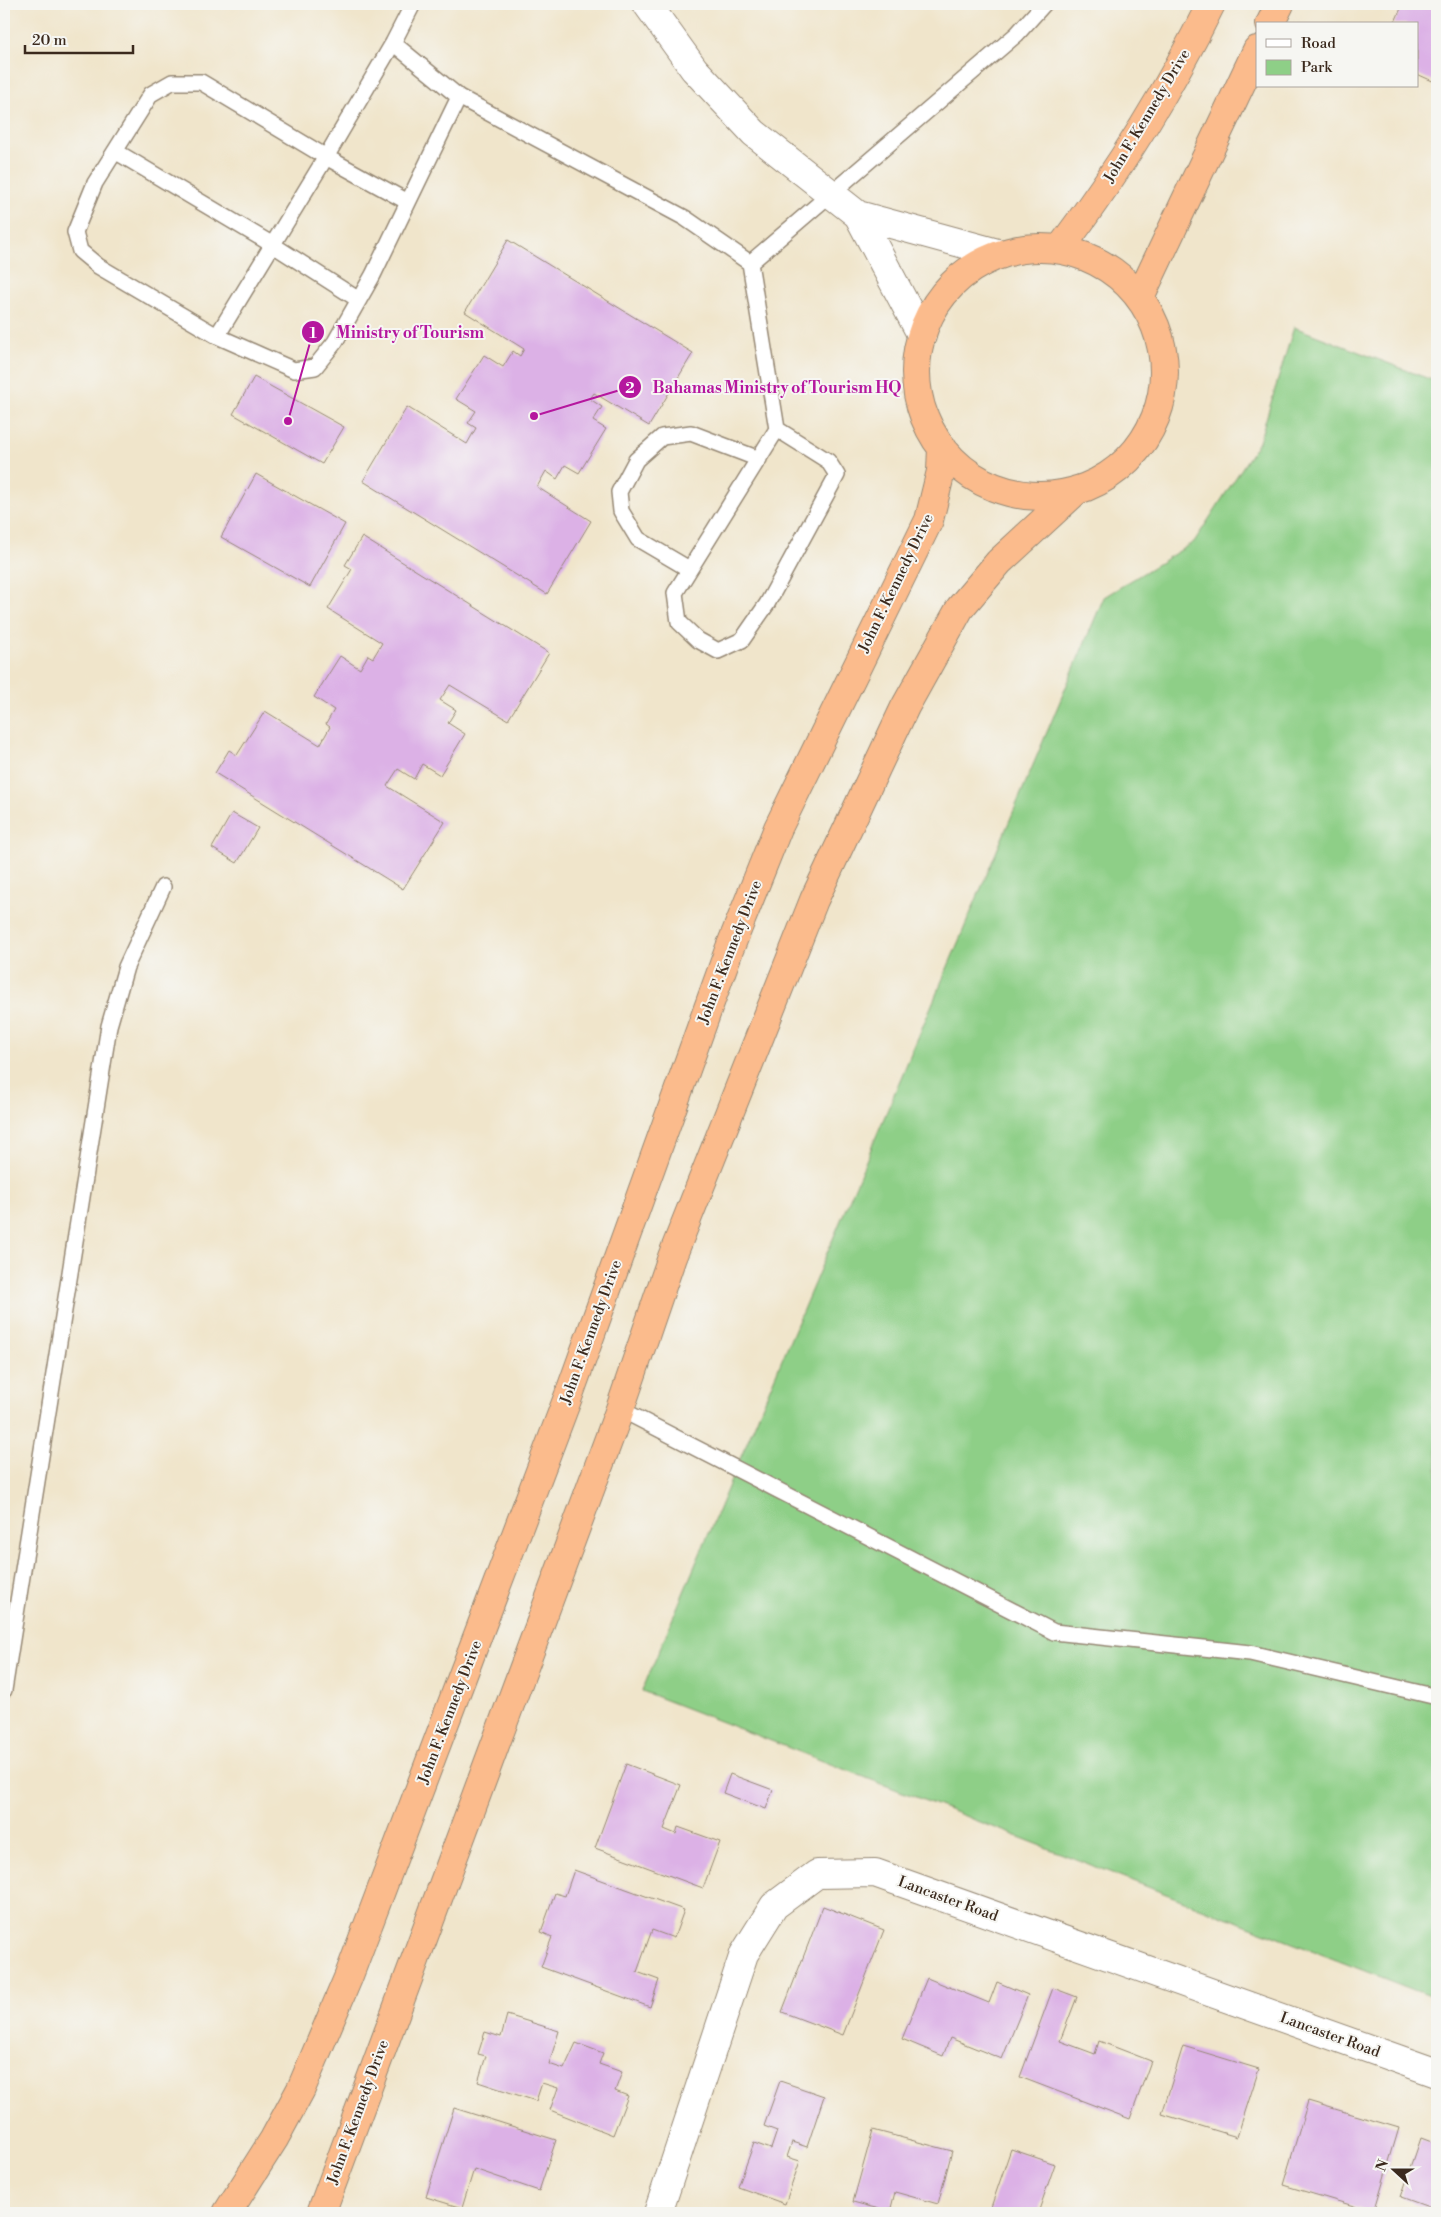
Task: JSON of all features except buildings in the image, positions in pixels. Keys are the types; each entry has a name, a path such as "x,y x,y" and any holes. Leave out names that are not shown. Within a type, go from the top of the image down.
{"highway":[{"name":"John F. Kennedy Drive","path":"1060,249 1132,147 1164,94 1211,4"},
{"path":"1271,22 1280,4"},
{"path":"1140,297 1256,52"},
{"name":"John F. Kennedy Drive","path":"1040,247 1060,249 1078,253 1104,265 1127,282 1140,297 1158,332 1162,351 1163,390 1158,409 1146,437 1127,460 1095,483 1077,490 1057,495 1038,496 1002,490 969,474 942,447 931,431 918,394 918,355 922,336 938,301 966,272 1001,254 1040,247"},
{"name":"John F. Kennedy Drive","path":"228,2213 274,2139 301,2089 348,1978 567,1401 729,950 778,828 929,520 941,472 942,447"},
{"name":"John F. Kennedy Drive","path":"321,2213 620,1410 672,1257 814,900 905,707 960,608 999,562 1077,490"}],"street":[{"path":"647,4 694,69 754,133 858,216 922,336"},
{"path":"858,216 1001,254"},
{"name":"Lancaster Road","path":"658,2213 744,1954 774,1906 817,1874 875,1873 1437,2073"}],"lane":[{"path":"217,336 393,44 413,4"},
{"path":"750,264 1017,34 1044,4"},
{"path":"393,44 459,97 685,218 750,264 777,429 675,593 679,622 698,640 718,651 742,640 767,604 837,475 828,461 777,429"},
{"path":"408,202 326,157 201,82 172,82 151,94 95,183 75,232 80,251 98,266 217,336 294,370 315,367 335,342 359,300 408,202 459,97"},
{"path":"115,151 273,245 359,300"},
{"path":"689,570 638,539 621,511 619,492 636,460 662,437 691,433 759,458"},
{"path":"4,1690 109,1026 126,967 163,887"},
{"path":"620,1410 1054,1632 1250,1653 1437,1697"}],"green space":[{"path":"1294,327 1437,382 1437,1999 642,1691 1104,597 1194,542 1259,442"}],"place":[{"name":"Bahamas Ministry of Tourism HQ","path":"534,416"},
{"name":"Ministry of Tourism","path":"288,421"}]}
